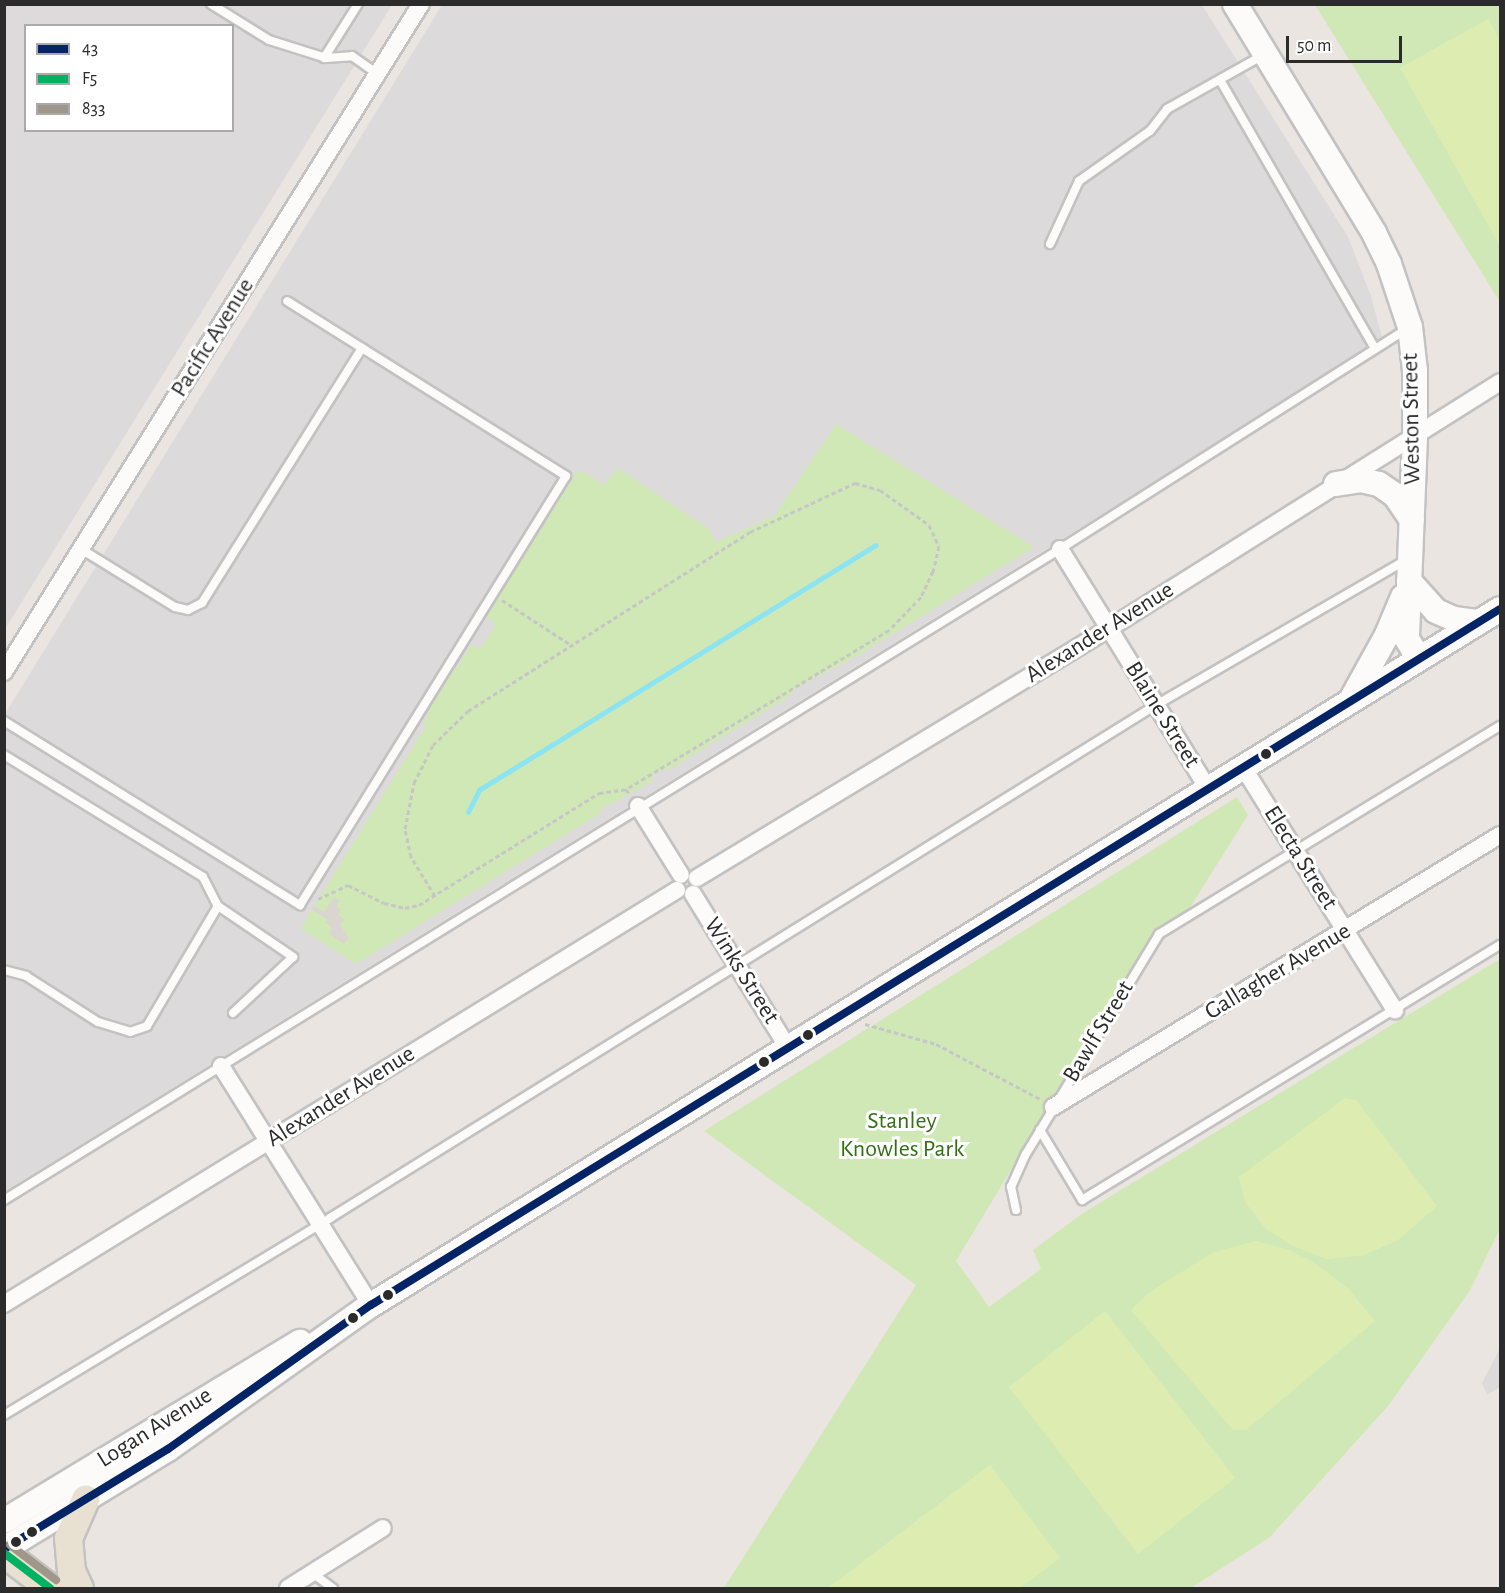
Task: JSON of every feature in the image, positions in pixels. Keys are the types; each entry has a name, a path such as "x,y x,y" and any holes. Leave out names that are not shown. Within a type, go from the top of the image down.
{"main road":[{"name":"Weston Street","path":"1234,4 1374,233 1389,264 1410,327 1415,371 1415,437 1407,639 1419,659"},
{"path":"1336,484 1361,480 1379,484 1395,495 1412,520"},
{"path":"1409,570 1436,611 1454,619 1479,622"},
{"path":"1351,701 1388,635 1409,570"},
{"name":"Logan Avenue","path":"4,1551 85,1498 168,1449 371,1305 1500,609"},
{"name":"Logan Avenue","path":"4,1521 266,1359 371,1305"},
{"path":"79,1588 71,1571 68,1538 85,1498"},
{"path":"4,1551 50,1588"}],"street":[{"name":"Pacific Avenue","path":"4,672 421,4"},
{"name":"Alexander Avenue","path":"4,1304 687,884 1108,629 1500,382"},
{"name":"Blaine Street","path":"1060,549 1208,789"},
{"name":"Electa Street","path":"1243,768 1395,1010"},
{"name":"Winks Street","path":"638,806 788,1048"},
{"name":"Gallagher Avenue","path":"1053,1107 1500,836"},
{"path":"221,1066 371,1305"},
{"path":"292,1587 383,1528"}],"lane":[{"path":"212,4 269,40 324,58 352,56 378,74"},
{"path":"324,58 358,4"},
{"path":"1050,244 1079,181 1150,131 1167,109 1265,54"},
{"path":"1220,80 1375,350"},
{"path":"4,721 300,905 566,476 287,301"},
{"path":"4,1200 638,806 1060,549 1410,327"},
{"path":"81,549 175,607 188,610 202,603 362,348"},
{"path":"4,1414 320,1224 1156,705 1409,570"},
{"path":"1294,848 1500,726"},
{"path":"4,755 203,877 219,906 293,957 233,1013"},
{"name":"Bawlf Street","path":"1016,1210 1011,1187 1040,1130 1159,934 1294,848"},
{"path":"4,970 26,976 98,1022 130,1032 147,1026 219,906"},
{"path":"1040,1130 1082,1200 1500,945"},
{"path":"312,1573 333,1588"}],"path":[{"path":"300,905 348,885 384,903 405,908 435,896 599,793 626,789 889,630 921,597 939,546 929,525 910,508 880,490 855,483 750,532 468,711 433,745 414,783 405,829 411,857 435,896"},
{"path":"493,593 571,645"},
{"path":"626,789 638,806"},
{"path":"865,1024 936,1044 1053,1107"}],"shaded area":[{"path":"5,5 392,5 5,629"},
{"path":"442,5 1202,5 1348,237 1371,296 1383,341 5,1191 5,714"},
{"path":"334,897 340,901 336,906 341,910 338,915 344,919 340,925 349,938 344,944 329,934 332,928 326,923 328,920 311,909 314,906 324,912"},
{"path":"1500,1348 1500,1387 1487,1395 1482,1383"}],"green space":[{"path":"1315,5 1500,5 1500,302"},
{"path":"1488,19 1500,41 1500,246 1400,68"},
{"path":"836,424 1034,547 862,653 791,691 793,694 667,771 665,768 651,777 653,781 600,810 601,813 356,964 301,929 311,909 328,920 332,928 329,933 348,937 340,925 336,906 340,901 324,912 314,906 426,726 423,723 429,712 427,710 452,667 456,669 471,645 480,649 496,624 484,616 576,472 586,473 604,485 618,468 709,529 715,542 774,516"},
{"name":"Stanley Knowles Park","path":"1237,797 1248,815 1189,909 1156,929 956,1261 989,1307 1041,1269 1033,1250 1083,1213 1500,959 1500,1229 1469,1292 1388,1406 1270,1537 1191,1588 724,1588 916,1285 704,1131"},
{"path":"1345,1098 1356,1100 1437,1206 1398,1240 1364,1255 1327,1259 1293,1246 1266,1229 1245,1202 1239,1177"},
{"path":"1256,1241 1289,1250 1313,1262 1348,1288 1375,1321 1246,1430 1233,1430 1131,1310 1150,1292 1212,1253"},
{"path":"1105,1311 1235,1478 1138,1554 1009,1387"},
{"path":"990,1465 1060,1558 1020,1588 828,1588"}],"waterway":[{"path":"468,812 479,790 875,545"}],"transit line":[{"name":"43","path":"4,1549 168,1449 371,1305 1500,609"},
{"name":"833","path":"10,1545 56,1580"},
{"name":"F5","path":"4,1553 50,1588"}]}
